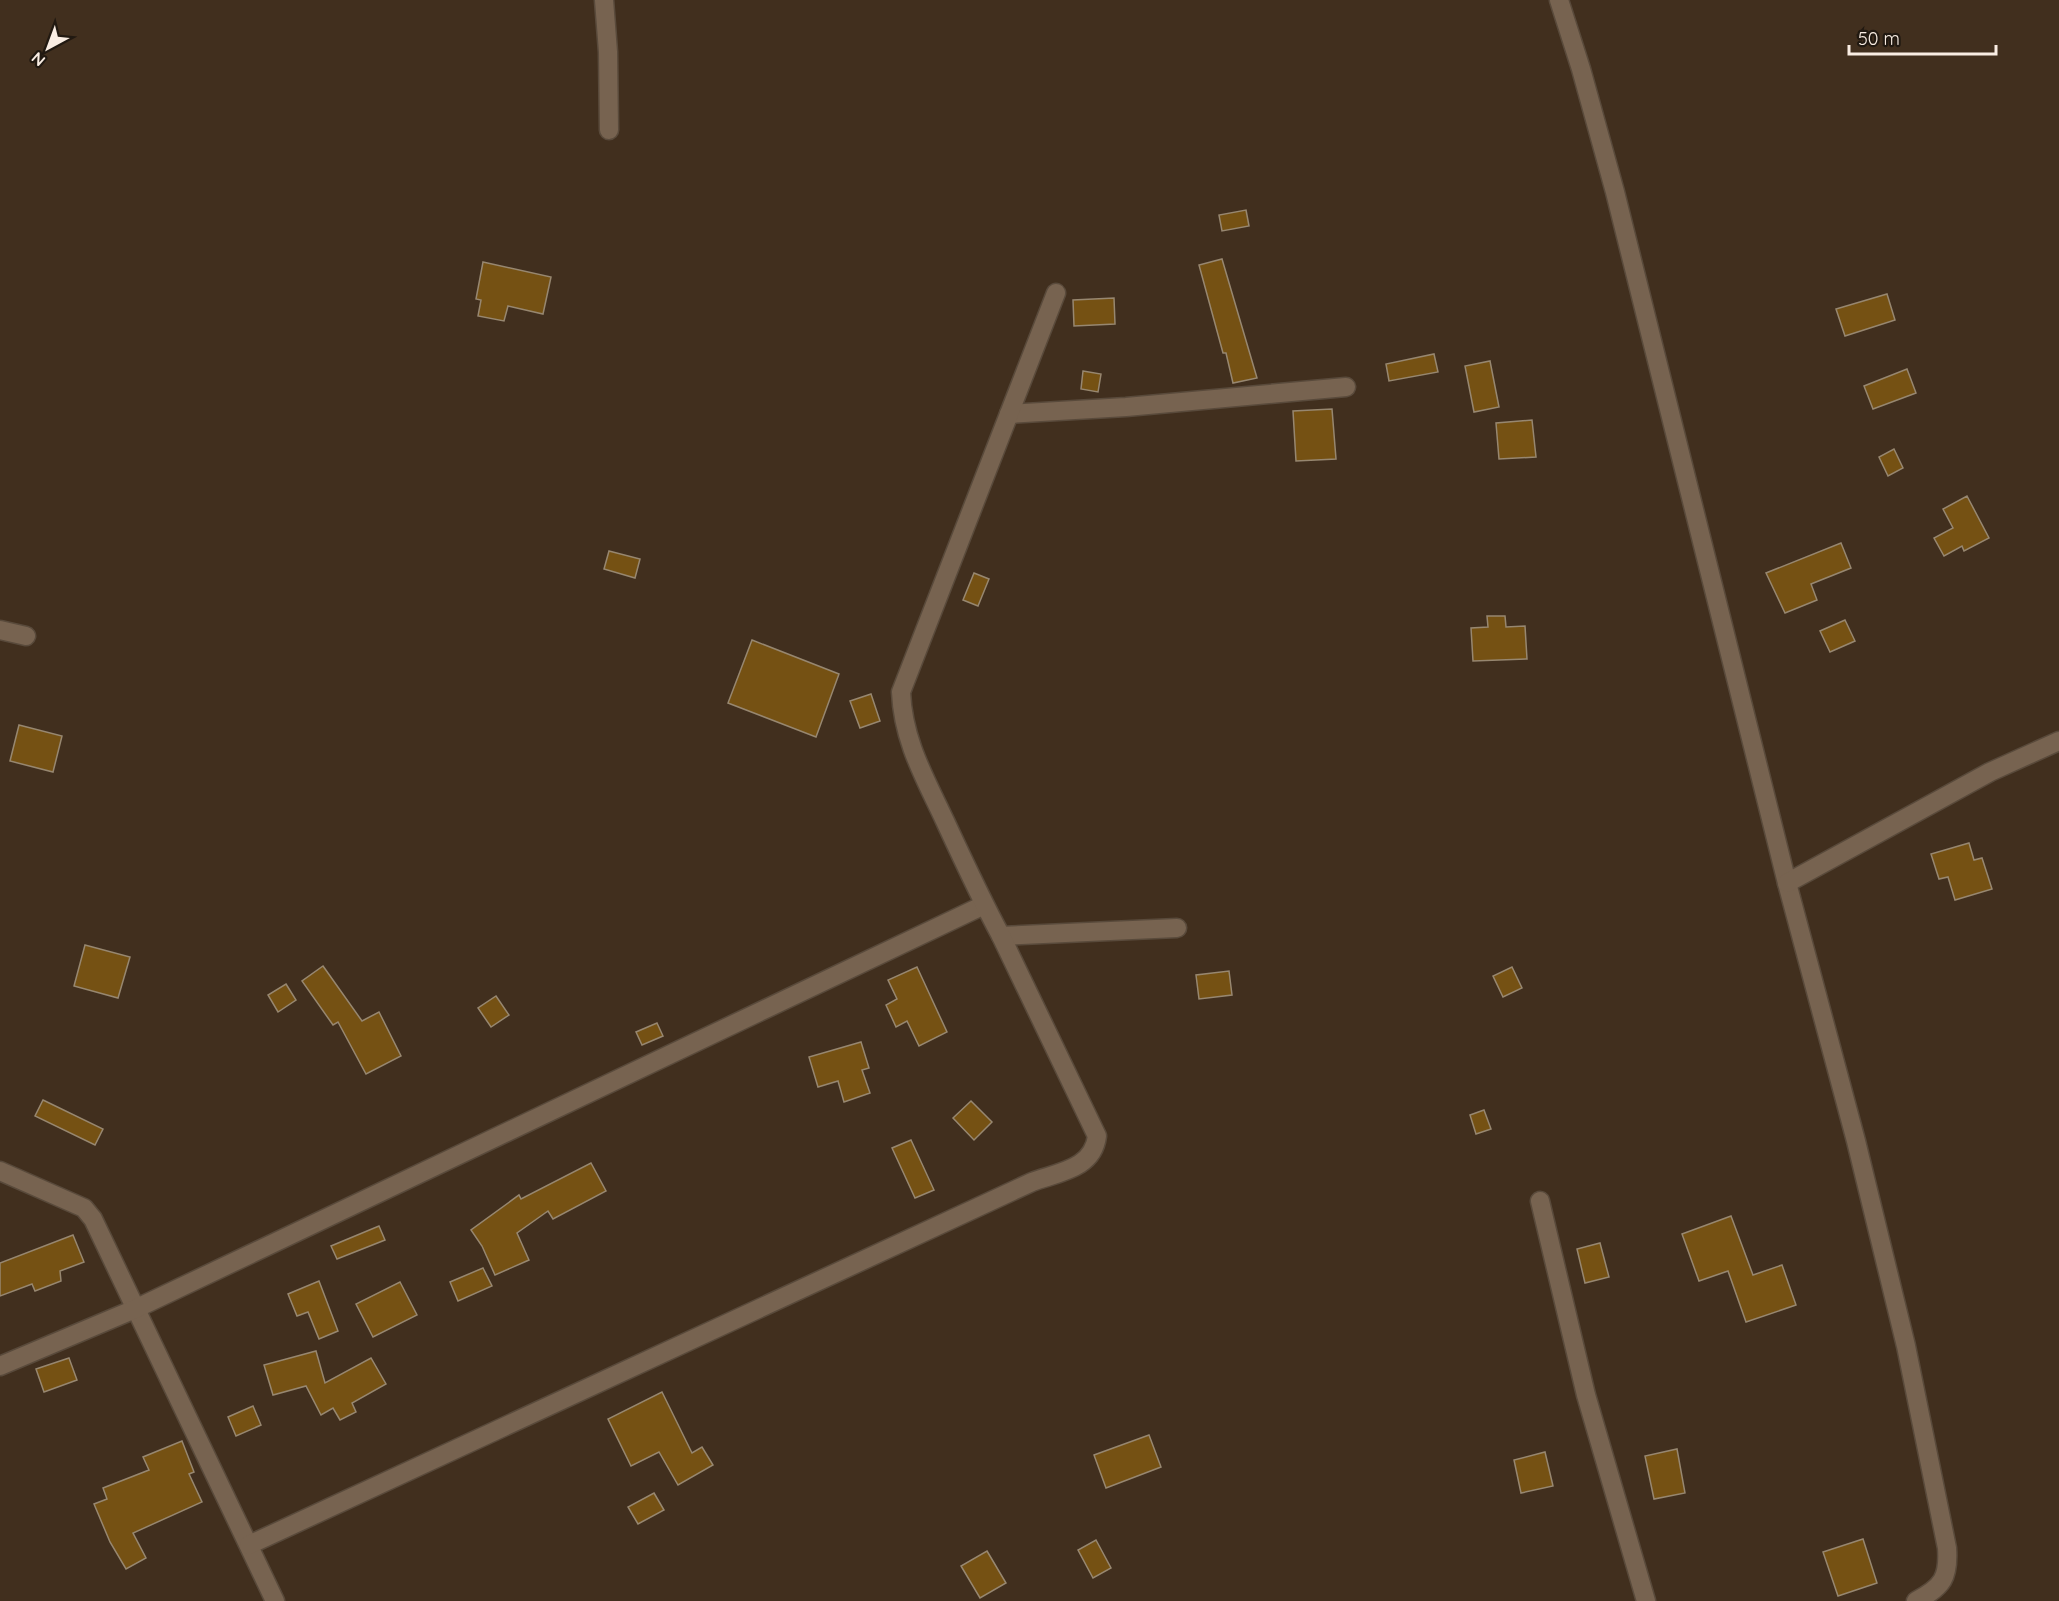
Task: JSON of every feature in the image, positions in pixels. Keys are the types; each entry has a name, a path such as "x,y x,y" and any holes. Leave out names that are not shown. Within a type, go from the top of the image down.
{"street":[{"path":"604,0 608,52 609,130"},
{"path":"1559,0 1615,192 1787,883 1856,1141 1906,1346 1947,1548 1948,1563 1946,1576 1935,1588 1916,1601"},
{"path":"249,1545 1032,1182 1083,1163 1095,1147 1096,1136 913,752 902,716 901,692 1056,293"},
{"path":"1009,414 1126,407 1346,387"},
{"path":"0,630 26,636"},
{"path":"1787,883 1990,772 2059,741"},
{"path":"0,1366 135,1309 984,905"},
{"path":"1001,936 1177,928"},
{"path":"0,1171 84,1208 93,1219 275,1601"},
{"path":"1540,1201 1586,1395 1646,1601"}],"building":[{"path":"1246,210 1249,226 1222,231 1219,215"},
{"path":"1222,259 1257,378 1233,383 1199,265"},
{"path":"483,262 551,277 543,314 508,306 504,321 478,316 481,300 476,299"},
{"path":"1887,294 1895,320 1845,336 1836,309"},
{"path":"1114,298 1115,324 1074,326 1073,300"},
{"path":"1434,354 1438,372 1389,381 1386,364"},
{"path":"1490,361 1499,407 1474,412 1465,366"},
{"path":"1907,369 1916,393 1873,409 1864,386"},
{"path":"1083,371 1101,374 1098,392 1081,389"},
{"path":"1332,409 1336,459 1296,461 1293,411"},
{"path":"1532,420 1536,457 1499,459 1496,423"},
{"path":"1894,449 1903,468 1888,476 1879,457"},
{"path":"1967,496 1989,538 1964,551 1962,546 1944,556 1934,538 1953,528 1943,509"},
{"path":"1841,543 1851,568 1811,584 1817,600 1785,613 1766,573"},
{"path":"609,551 640,559 635,578 604,569"},
{"path":"974,573 989,579 978,606 963,600"},
{"path":"1487,616 1505,616 1506,627 1525,626 1527,659 1473,661 1471,628 1488,627"},
{"path":"1845,620 1855,641 1830,652 1820,631"},
{"path":"752,640 839,674 816,737 728,703"},
{"path":"871,694 880,721 860,728 850,701"},
{"path":"19,725 62,736 53,772 10,761"},
{"path":"1969,843 1974,860 1982,858 1992,889 1955,900 1948,877 1939,879 1931,854"},
{"path":"85,945 130,957 118,998 74,986"},
{"path":"323,966 362,1021 379,1012 401,1056 366,1074 338,1022 333,1025 302,981"},
{"path":"917,967 947,1032 919,1046 907,1021 896,1027 886,1005 897,999 888,980"},
{"path":"1512,967 1522,988 1503,997 1493,976"},
{"path":"1229,971 1232,995 1199,999 1196,975"},
{"path":"286,984 296,1000 278,1012 268,995"},
{"path":"496,996 509,1015 491,1027 478,1008"},
{"path":"657,1023 663,1036 642,1045 636,1032"},
{"path":"861,1042 869,1068 862,1070 870,1093 844,1102 838,1081 818,1087 809,1057"},
{"path":"43,1100 103,1129 95,1145 35,1116"},
{"path":"971,1101 992,1122 974,1140 953,1118"},
{"path":"1484,1110 1491,1129 1476,1134 1470,1115"},
{"path":"911,1140 934,1190 915,1198 892,1148"},
{"path":"591,1163 606,1191 553,1219 548,1211 517,1233 529,1260 495,1275 482,1246 471,1230 519,1195 521,1199"},
{"path":"1731,1216 1753,1275 1782,1265 1796,1305 1746,1322 1728,1271 1699,1281 1682,1234"},
{"path":"379,1226 385,1240 337,1259 331,1246"},
{"path":"73,1235 84,1262 60,1271 61,1281 35,1291 32,1284 0,1296 0,1263"},
{"path":"1600,1243 1609,1277 1585,1283 1577,1249"},
{"path":"483,1268 492,1286 458,1301 450,1282"},
{"path":"319,1281 338,1331 319,1339 308,1312 297,1316 288,1294"},
{"path":"400,1282 417,1315 373,1337 356,1304"},
{"path":"316,1351 325,1383 371,1358 386,1384 352,1403 356,1412 340,1420 333,1408 321,1415 306,1386 273,1395 264,1365"},
{"path":"69,1358 77,1380 44,1392 36,1369"},
{"path":"662,1392 692,1453 702,1447 713,1465 678,1485 659,1452 631,1466 608,1419"},
{"path":"253,1406 261,1425 236,1436 228,1417"},
{"path":"1149,1435 1161,1467 1106,1488 1094,1455"},
{"path":"182,1441 194,1472 189,1474 202,1502 133,1533 146,1558 126,1569 110,1542 94,1504 107,1499 103,1488 149,1470 143,1457"},
{"path":"1677,1449 1685,1493 1654,1499 1645,1456"},
{"path":"1545,1452 1553,1486 1521,1493 1514,1460"},
{"path":"654,1493 664,1510 638,1524 628,1507"},
{"path":"1863,1539 1877,1583 1838,1596 1823,1552"},
{"path":"1096,1540 1111,1568 1093,1578 1078,1550"},
{"path":"987,1551 1006,1583 980,1598 961,1566"}]}
